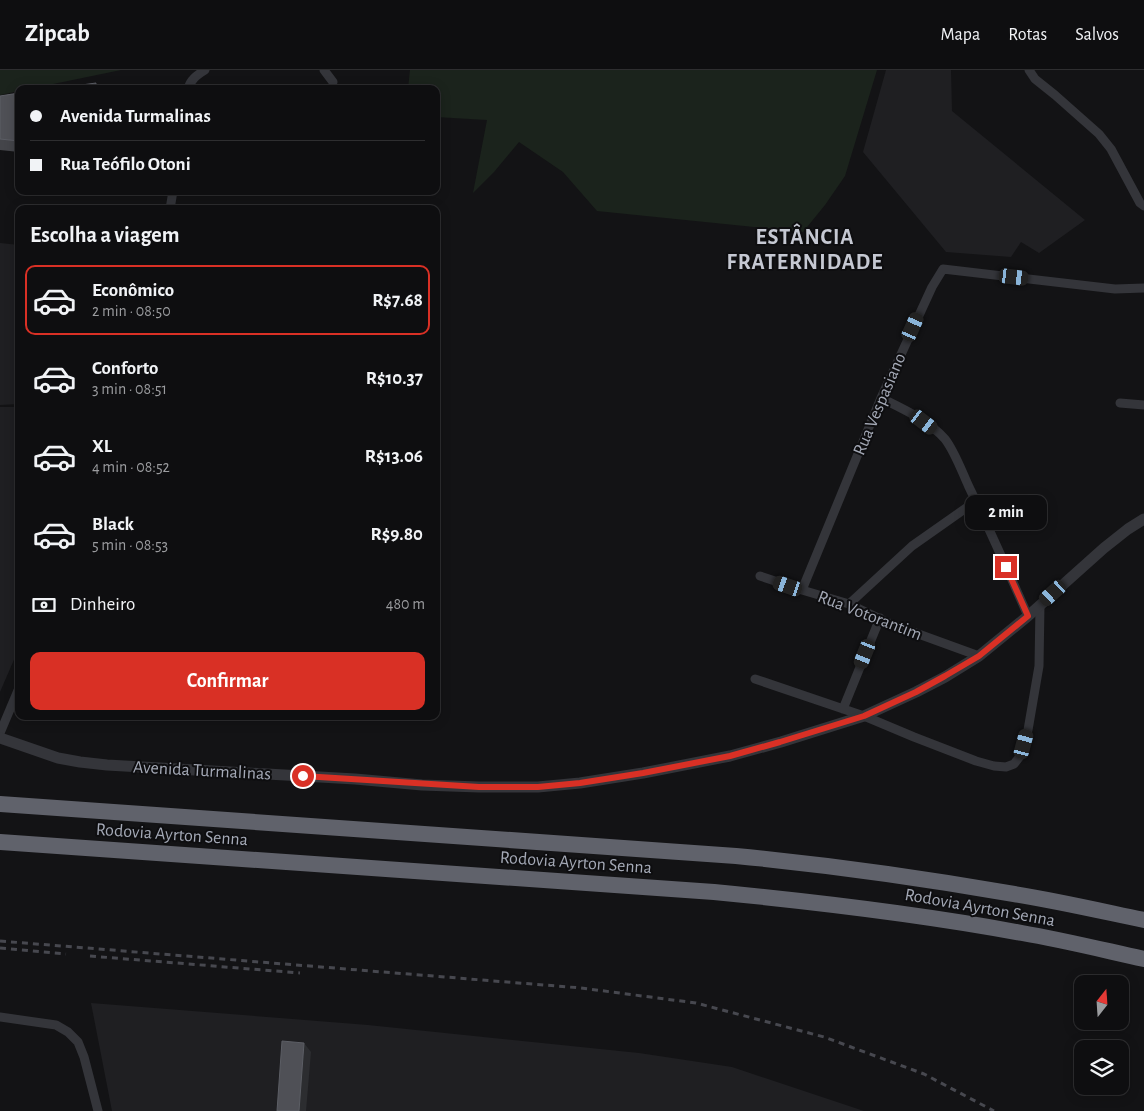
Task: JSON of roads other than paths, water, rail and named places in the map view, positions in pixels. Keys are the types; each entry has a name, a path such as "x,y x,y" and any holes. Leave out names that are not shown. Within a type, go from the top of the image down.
{"highway":[{"name":"Rodovia Ayrton Senna","path":"0,804 736,856 913,877 1016,894 1144,920"},
{"name":"Rodovia Ayrton Senna","path":"0,842 704,892 805,901 1013,931 1144,959"}],"street":[{"path":"189,85 196,76 205,70"},
{"path":"324,70 333,82"},
{"path":"1029,70 1034,79 1099,134 1111,149 1140,203 1144,206"},
{"name":"Rua Vespasiano","path":"802,590 881,398 932,286 943,269 1114,288 1144,288"},
{"path":"881,398 915,415 945,440 976,502 1028,616"},
{"path":"1120,403 1144,405"},
{"path":"850,604 912,546 976,502"},
{"name":"Avenida Turmalinas","path":"0,738 58,758 107,765 479,787 538,787 580,783 730,756 864,716 916,692 945,676 979,656 1028,616 1104,548 1144,519"},
{"name":"Rua Votorantim","path":"760,576 850,604 891,624 979,656"},
{"path":"755,679 864,716 976,761 1006,767 1014,764 1021,755 1028,730 1039,666 1040,605"},
{"path":"843,709 880,618"},
{"path":"0,733 15,697"},
{"path":"0,1017 56,1025 68,1032 78,1042 98,1111"}],"railway":[{"path":"0,941 581,988 696,1003 824,1037 924,1074 994,1111"},
{"path":"0,948 66,954"},
{"path":"90,956 300,973"}],"district":[{"name":"ESTÂNCIA FRATERNIDADE","path":"805,249"}]}
